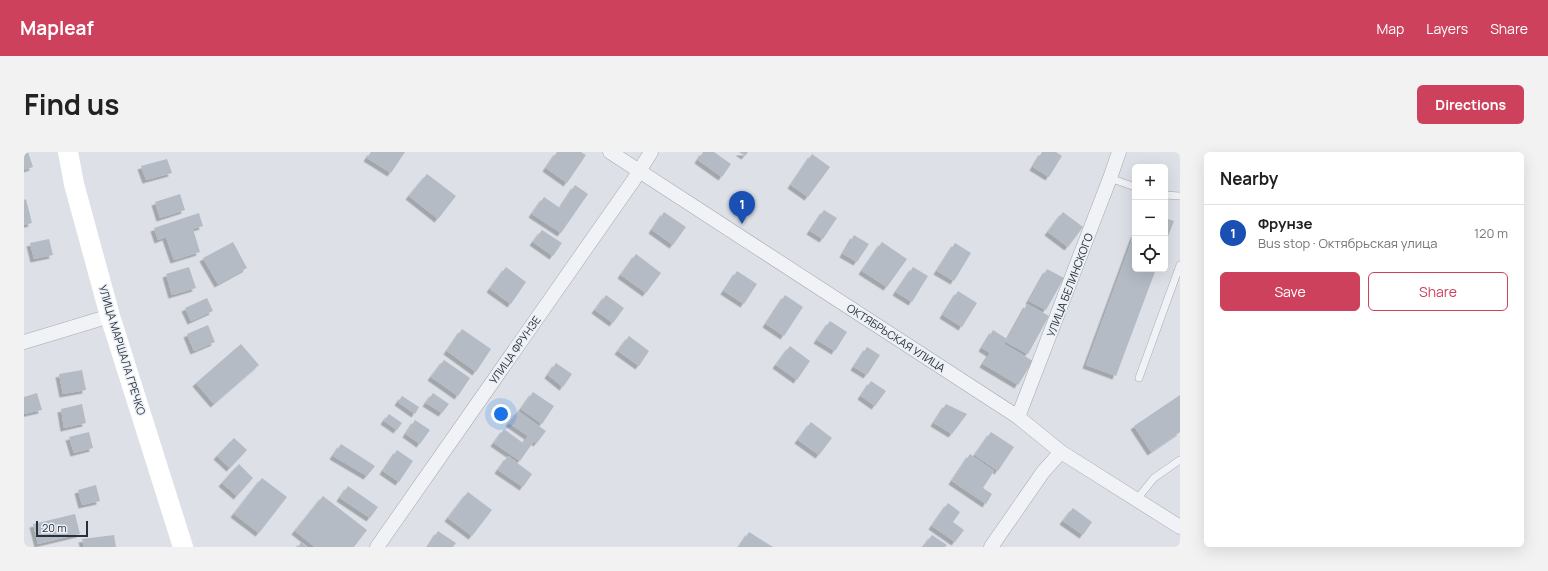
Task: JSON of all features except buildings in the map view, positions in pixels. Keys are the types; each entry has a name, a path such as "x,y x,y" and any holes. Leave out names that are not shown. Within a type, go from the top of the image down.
{"main road":[{"name":"УЛИЦА МАРШАЛА ГРЕЧКО","path":"68,152 74,184 110,316 183,547"}],"street":[{"name":"ОКТЯБРЬСКАЯ УЛИЦА","path":"610,152 1018,417 1061,452 1180,527"},
{"name":"УЛИЦА ФРУНЗЕ","path":"377,547 651,152"},
{"name":"УЛИЦА БЕЛИНСКОГО","path":"1018,417 1119,152"},
{"path":"24,342 110,316"},
{"path":"991,547 1043,472 1061,452"}],"lane":[{"path":"1110,178 1132,186"},
{"path":"1168,194 1180,196"},
{"path":"1139,378 1180,265"},
{"path":"1138,500 1154,478 1180,460"}],"place":[{"name":"Фрунзе","path":"742,224"}]}
